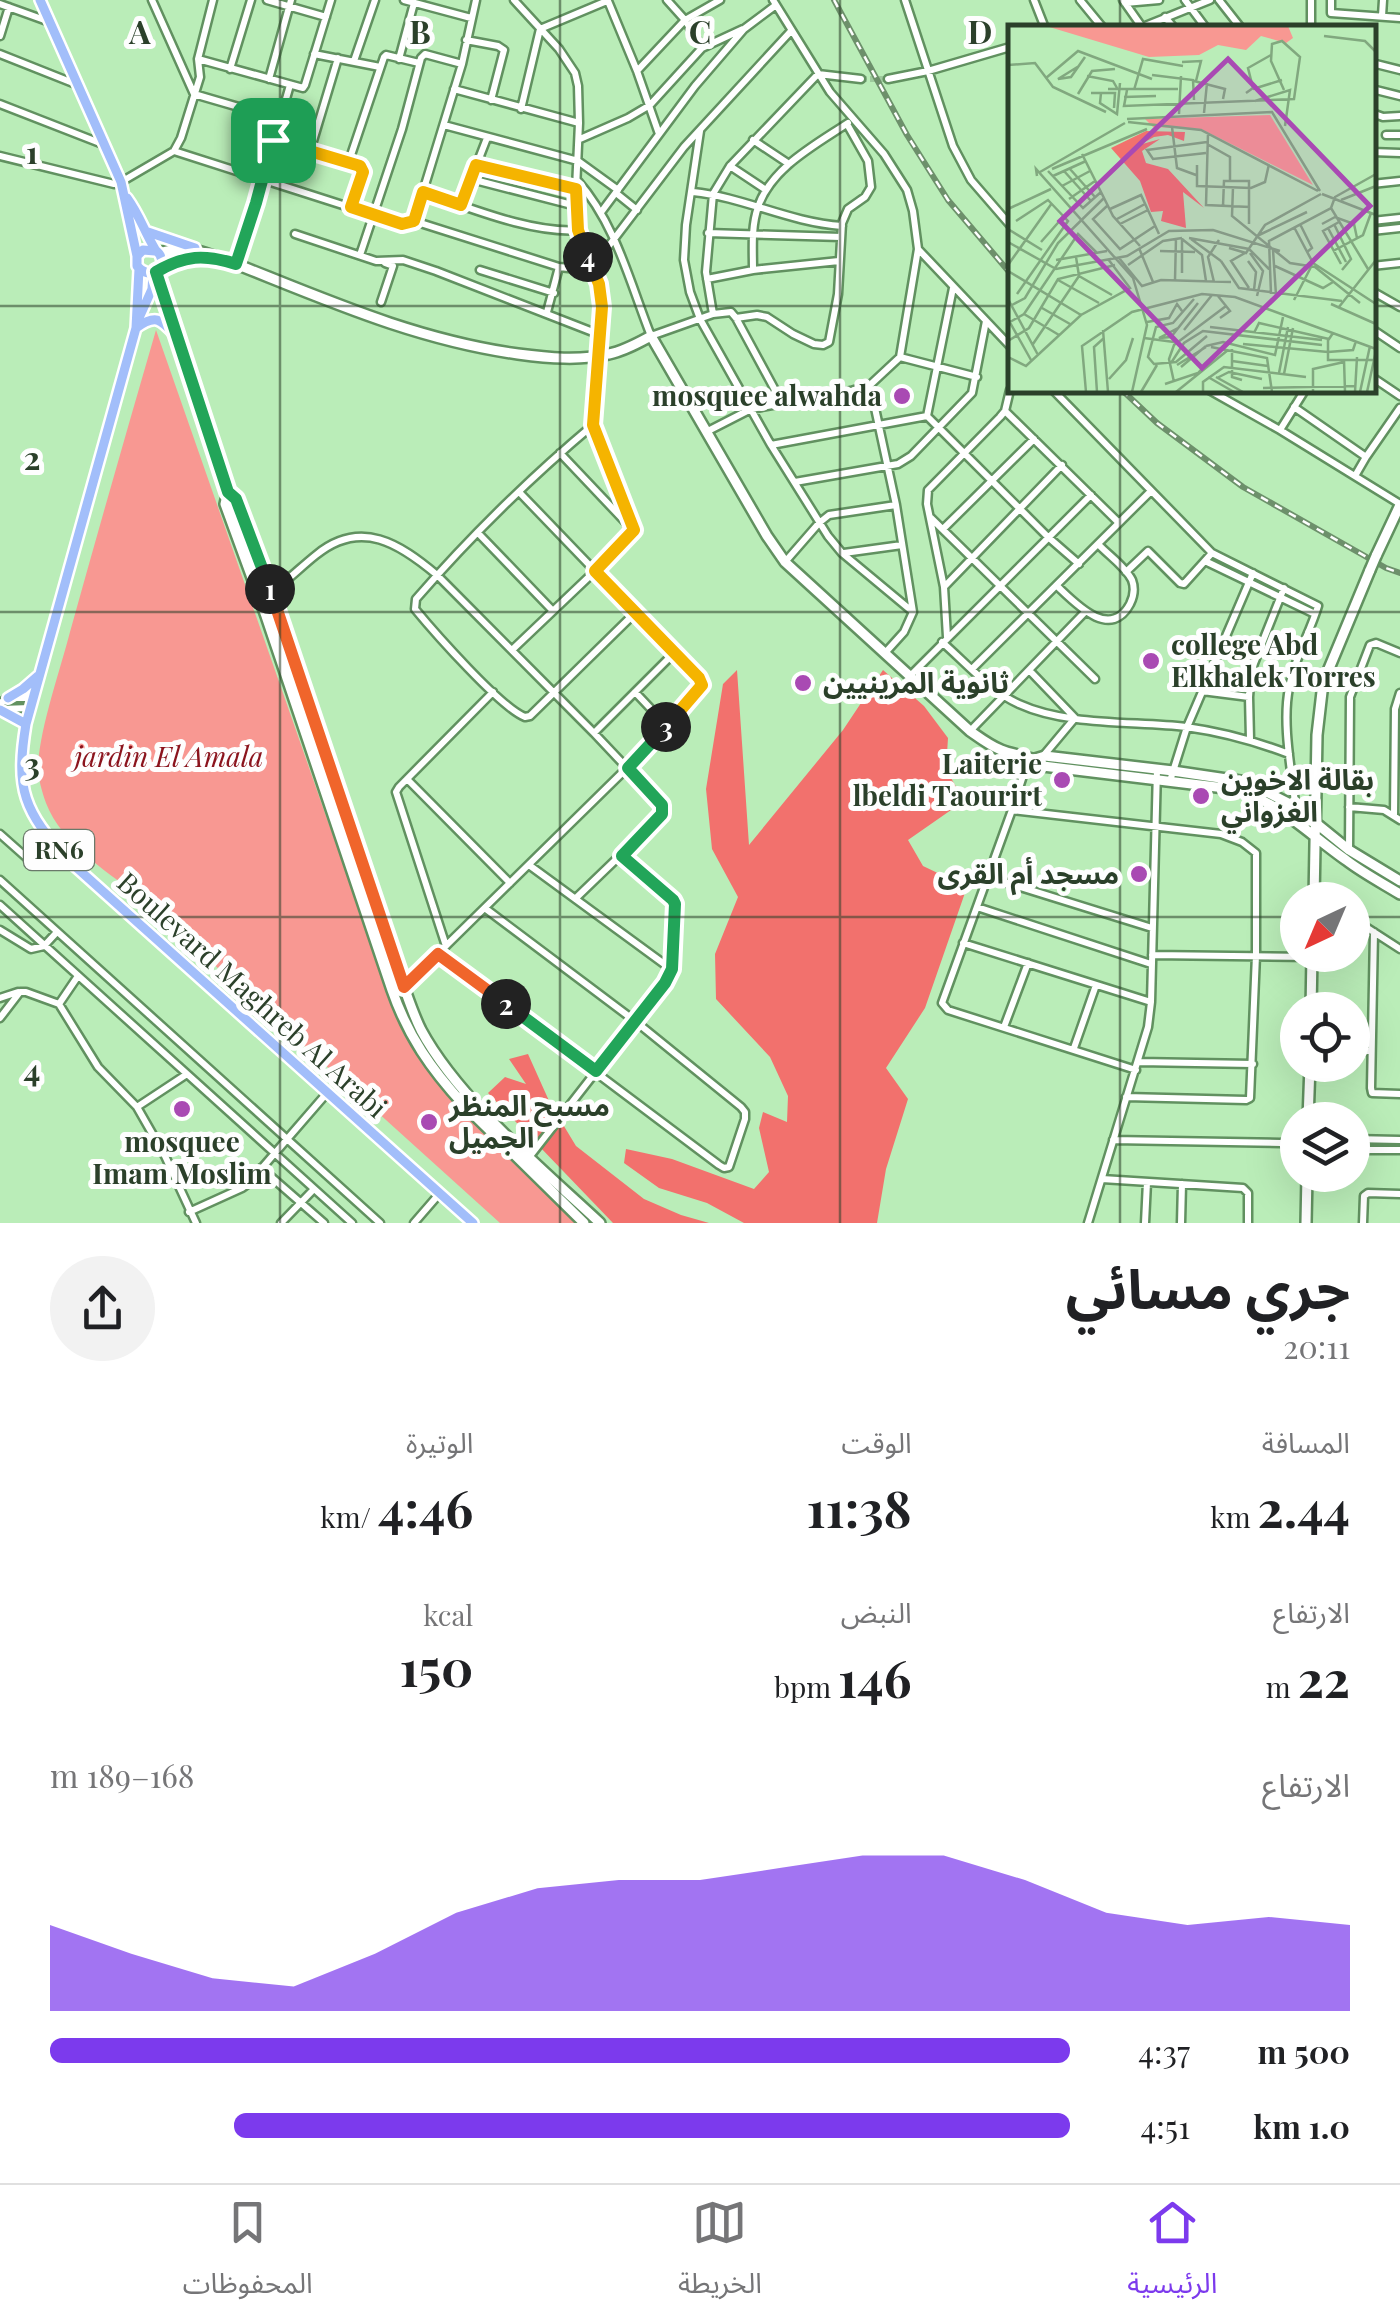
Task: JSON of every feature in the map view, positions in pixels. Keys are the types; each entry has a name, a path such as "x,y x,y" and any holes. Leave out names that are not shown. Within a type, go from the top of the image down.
{"main road":[{"name":"RN6","path":"40,0 121,182 139,269"},
{"name":"RN6","path":"125,196 140,216 162,262 156,272"},
{"path":"148,232 196,248"},
{"path":"137,256 143,250 157,252"},
{"path":"139,269 146,274 156,272"},
{"name":"Boulevard Maghreb Al Arabi","path":"137,324 139,269"},
{"name":"Boulevard Maghreb Al Arabi","path":"156,272 137,324 26,724 20,761 30,810 41,830 106,896 473,1223"},
{"path":"137,324 156,319 177,337"},
{"path":"26,724 2,705 40,674"}],"street":[{"path":"152,0 194,94 280,119"},
{"path":"0,156 98,181 121,182 174,150 200,78 198,60 213,0"},
{"path":"230,69 251,0"},
{"path":"267,0 290,3 326,16"},
{"path":"198,60 299,88 305,85 331,0"},
{"path":"354,61 375,0"},
{"path":"404,0 472,18"},
{"path":"414,221 462,64 476,0"},
{"path":"514,0 560,49 575,73 580,123 578,230 601,299 593,425 634,530"},
{"path":"540,29 607,0 660,135"},
{"path":"667,0 686,20 702,48"},
{"path":"637,71 686,20 720,0"},
{"path":"905,0 943,120 964,168 1008,223"},
{"path":"1034,0 1044,25"},
{"path":"1080,0 1099,25"},
{"path":"1124,2 1159,0"},
{"path":"1185,0 1204,25"},
{"path":"1147,25 1210,0"},
{"path":"1219,0 1239,25"},
{"path":"1331,0 1332,14 1400,18"},
{"path":"1382,16 1383,0"},
{"path":"1124,2 1141,25"},
{"path":"269,80 290,3"},
{"path":"399,58 414,3"},
{"path":"602,212 695,86 744,29 774,3 850,121 868,161 871,182 868,194 845,213 832,332 827,344 804,340 767,317 736,318"},
{"path":"0,4 51,22"},
{"path":"0,36 10,8"},
{"path":"1166,17 1172,25"},
{"path":"521,109 540,29"},
{"path":"580,139 650,105 702,48 744,29"},
{"path":"592,268 677,156 792,32"},
{"path":"466,40 504,50 491,100"},
{"path":"888,79 1008,48"},
{"path":"0,54 78,86"},
{"path":"314,54 380,67"},
{"path":"360,254 402,129 419,63 426,54 462,64"},
{"path":"350,161 385,56 419,63"},
{"path":"310,151 338,58"},
{"path":"1375,64 1400,70"},
{"path":"818,74 861,79"},
{"path":"713,314 707,279 713,194 730,166 818,74"},
{"path":"236,264 290,85"},
{"path":"454,89 580,123"},
{"path":"1375,90 1400,96"},
{"path":"0,104 105,145"},
{"path":"1375,115 1400,116"},
{"path":"753,270 752,234 757,208 766,190 789,164 850,121"},
{"path":"708,431 751,409 870,385 900,356 918,248 914,210 907,190 884,154 850,121"},
{"path":"444,125 578,161 636,210"},
{"path":"700,129 684,260 700,320 819,523 842,554 913,612"},
{"path":"1386,136 1400,135"},
{"path":"461,205 487,138"},
{"path":"273,140 360,166 363,172 351,207"},
{"path":"753,140 789,164"},
{"path":"174,150 402,224 414,221 559,266 592,268"},
{"path":"1375,152 1400,153"},
{"path":"476,165 576,189"},
{"path":"730,166 766,190"},
{"path":"471,179 576,206"},
{"path":"576,179 602,212 652,336 785,562 970,731 987,744 1038,760 1246,782 1296,807 1350,850 1400,881"},
{"path":"1375,184 1400,181"},
{"path":"423,192 536,226 578,230"},
{"path":"693,192 713,194 803,221 842,226"},
{"path":"1375,221 1400,218"},
{"path":"1375,231 1400,228"},
{"path":"708,233 841,236"},
{"path":"295,234 393,266 381,302"},
{"path":"157,252 196,248 360,314 429,336 531,356 614,353 726,311 736,318 782,403"},
{"path":"918,248 1008,344"},
{"path":"215,258 187,258 156,272 228,492 236,499 271,593 404,987 422,1032 445,1066 584,1223"},
{"path":"384,262 403,260 598,334"},
{"path":"707,279 840,261"},
{"path":"1375,266 1400,263"},
{"path":"547,312 559,266"},
{"path":"480,270 554,293"},
{"path":"927,416 953,288"},
{"path":"1375,293 1400,306"},
{"path":"795,482 906,460 968,399 977,377 986,321"},
{"path":"1375,330 1400,348"},
{"path":"900,356 977,377"},
{"path":"1375,379 1400,396"},
{"path":"870,385 896,504 913,612 904,632 885,653"},
{"path":"1009,392 1004,411 928,490 927,504 944,587 944,639 1004,696 1036,710 1075,718 1187,727 1250,738 1289,754"},
{"path":"1056,392 1212,552 1316,604 1318,608 1288,690 1289,754 1297,822"},
{"path":"1212,392 1400,504 1323,683 1317,734 1315,882"},
{"path":"1280,430 1304,392"},
{"path":"1294,408 1366,457"},
{"path":"1355,476 1400,408"},
{"path":"1004,411 1120,523"},
{"path":"771,446 927,416"},
{"path":"927,416 1079,564"},
{"path":"593,425 478,533 415,601 414,608 493,692 525,717 555,693 635,613"},
{"path":"943,530 1034,439"},
{"path":"560,453 634,530"},
{"path":"944,587 1062,465"},
{"path":"972,668 1151,491"},
{"path":"228,492 225,504 409,1034 464,1105 600,1223"},
{"path":"392,990 404,987 486,909 628,768 702,685 520,493"},
{"path":"910,676 1091,494"},
{"path":"785,562 819,523 834,513 896,504"},
{"path":"930,517 1095,679"},
{"path":"512,650 634,530"},
{"path":"478,533 553,611"},
{"path":"259,599 316,554 350,538 371,537 393,544 411,553 437,576 662,805 659,818 576,898"},
{"path":"1057,586 1085,612 1098,618 1116,617 1125,611 1132,600 1132,582 1098,544"},
{"path":"842,554 902,545"},
{"path":"1126,572 1148,551 1184,584 1212,552"},
{"path":"1206,561 1315,614"},
{"path":"1171,776 1187,727 1253,573"},
{"path":"1250,738 1251,671 1284,588"},
{"path":"970,731 1085,612"},
{"path":"1349,862 1351,691 1373,643 1400,653"},
{"path":"594,733 674,653"},
{"path":"1029,670 1075,718"},
{"path":"290,688 302,684"},
{"path":"1202,691 1249,696"},
{"path":"446,946 397,798 398,787 493,692"},
{"path":"634,692 667,726"},
{"path":"1349,807 1380,809 1397,818 1395,708 1400,693"},
{"path":"2,705 31,703"},
{"path":"2,705 31,703"},
{"path":"1075,718 1038,760 1012,810 942,1003 948,1010 1138,1066 1252,1064"},
{"path":"1088,1223 1148,1027 1157,774"},
{"path":"1171,776 1256,796 1400,894"},
{"path":"407,779 510,883"},
{"path":"1012,810 1231,836 1256,853 1250,1098 1126,1097"},
{"path":"0,834 26,858"},
{"path":"526,1161 672,969 676,910 673,900 622,856"},
{"path":"529,865 672,969"},
{"path":"988,877 1152,928"},
{"path":"0,880 380,1223"},
{"path":"0,906 352,1223"},
{"path":"976,907 1152,964"},
{"path":"438,954 727,1169 745,1112 635,1021 486,909"},
{"path":"1370,929 1400,950"},
{"path":"0,930 32,949 44,946 57,932"},
{"path":"1374,932 1372,1093 1400,1094"},
{"path":"963,943 1151,1002"},
{"path":"1152,955 1280,955"},
{"path":"1004,1027 1028,962"},
{"path":"60,1004 78,976"},
{"path":"1074,1048 1096,985"},
{"path":"0,998 12,992 26,992 60,1004 98,1068 137,1108 165,1156 196,1223"},
{"path":"0,1018 20,992"},
{"path":"137,1108 187,1074"},
{"path":"189,1212 242,1188 326,1092"},
{"path":"1370,1139 1400,1140"},
{"path":"1114,1140 1280,1143"},
{"path":"1370,1150 1400,1150"},
{"path":"261,1168 324,1223"},
{"path":"1102,1179 1247,1189 1248,1223"},
{"path":"1145,1223 1147,1182"},
{"path":"1181,1223 1182,1184"},
{"path":"281,1223 314,1189"},
{"path":"1306,1223 1307,1192"},
{"path":"414,1223 440,1194"},
{"path":"1363,1223 1364,1196 1400,1194"}],"green space":[{"name":"jardin El Amala","path":"156,330 406,1034 444,1086 582,1223 500,1223 137,895 85,855 53,818 40,785 38,766 46,717"}],"shaded area":[{"path":"737,670 749,845 843,730 883,670 924,706 948,738 946,769 964,801 908,840 923,866 967,887 925,1008 886,1068 908,1099 886,1169 877,1223 744,1223 707,1203 659,1188 624,1163 626,1149 672,1159 754,1189 769,1172 759,1128 763,1112 787,1122 788,1096 770,1057 716,999 715,954 738,897 712,849 706,789 723,684"},
{"path":"528,1054 550,1103 576,1146 644,1199 709,1223 613,1223 488,1093 505,1077 526,1084 509,1059"}],"tunnel":[{"path":"861,79 888,79"}],"railway":[{"path":"834,0 907,135 948,200 1008,271"},
{"path":"1124,392 1157,423 1243,487 1400,573"}],"place":[{"name":"mosquee alwahda","path":"902,396"},
{"name":"college Abd Elkhalek Torres","path":"1151,661"},
{"name":"ثانوية المرينيين","path":"803,683"},
{"name":"Laiterie lbeldi Taourirt","path":"1062,780"},
{"name":"بقالة الاخوين الغزواني","path":"1201,796"},
{"name":"مسجد أم القرى","path":"1139,874"},
{"name":"mosquee Imam Moslim","path":"182,1109"},
{"name":"مسبح المنظر الجميل","path":"429,1122"}],"route":[{"path":"273,140 360,166 363,172 351,207 402,224 414,221 423,192 461,205 476,165 576,189 578,230 601,299 593,425 634,530 595,571 702,685 628,768 662,805 662,814 622,856 673,900 676,910 672,969 596,1071 438,954 404,987 271,593 236,499 228,492 156,272 194,257 236,264 273,140"}]}
